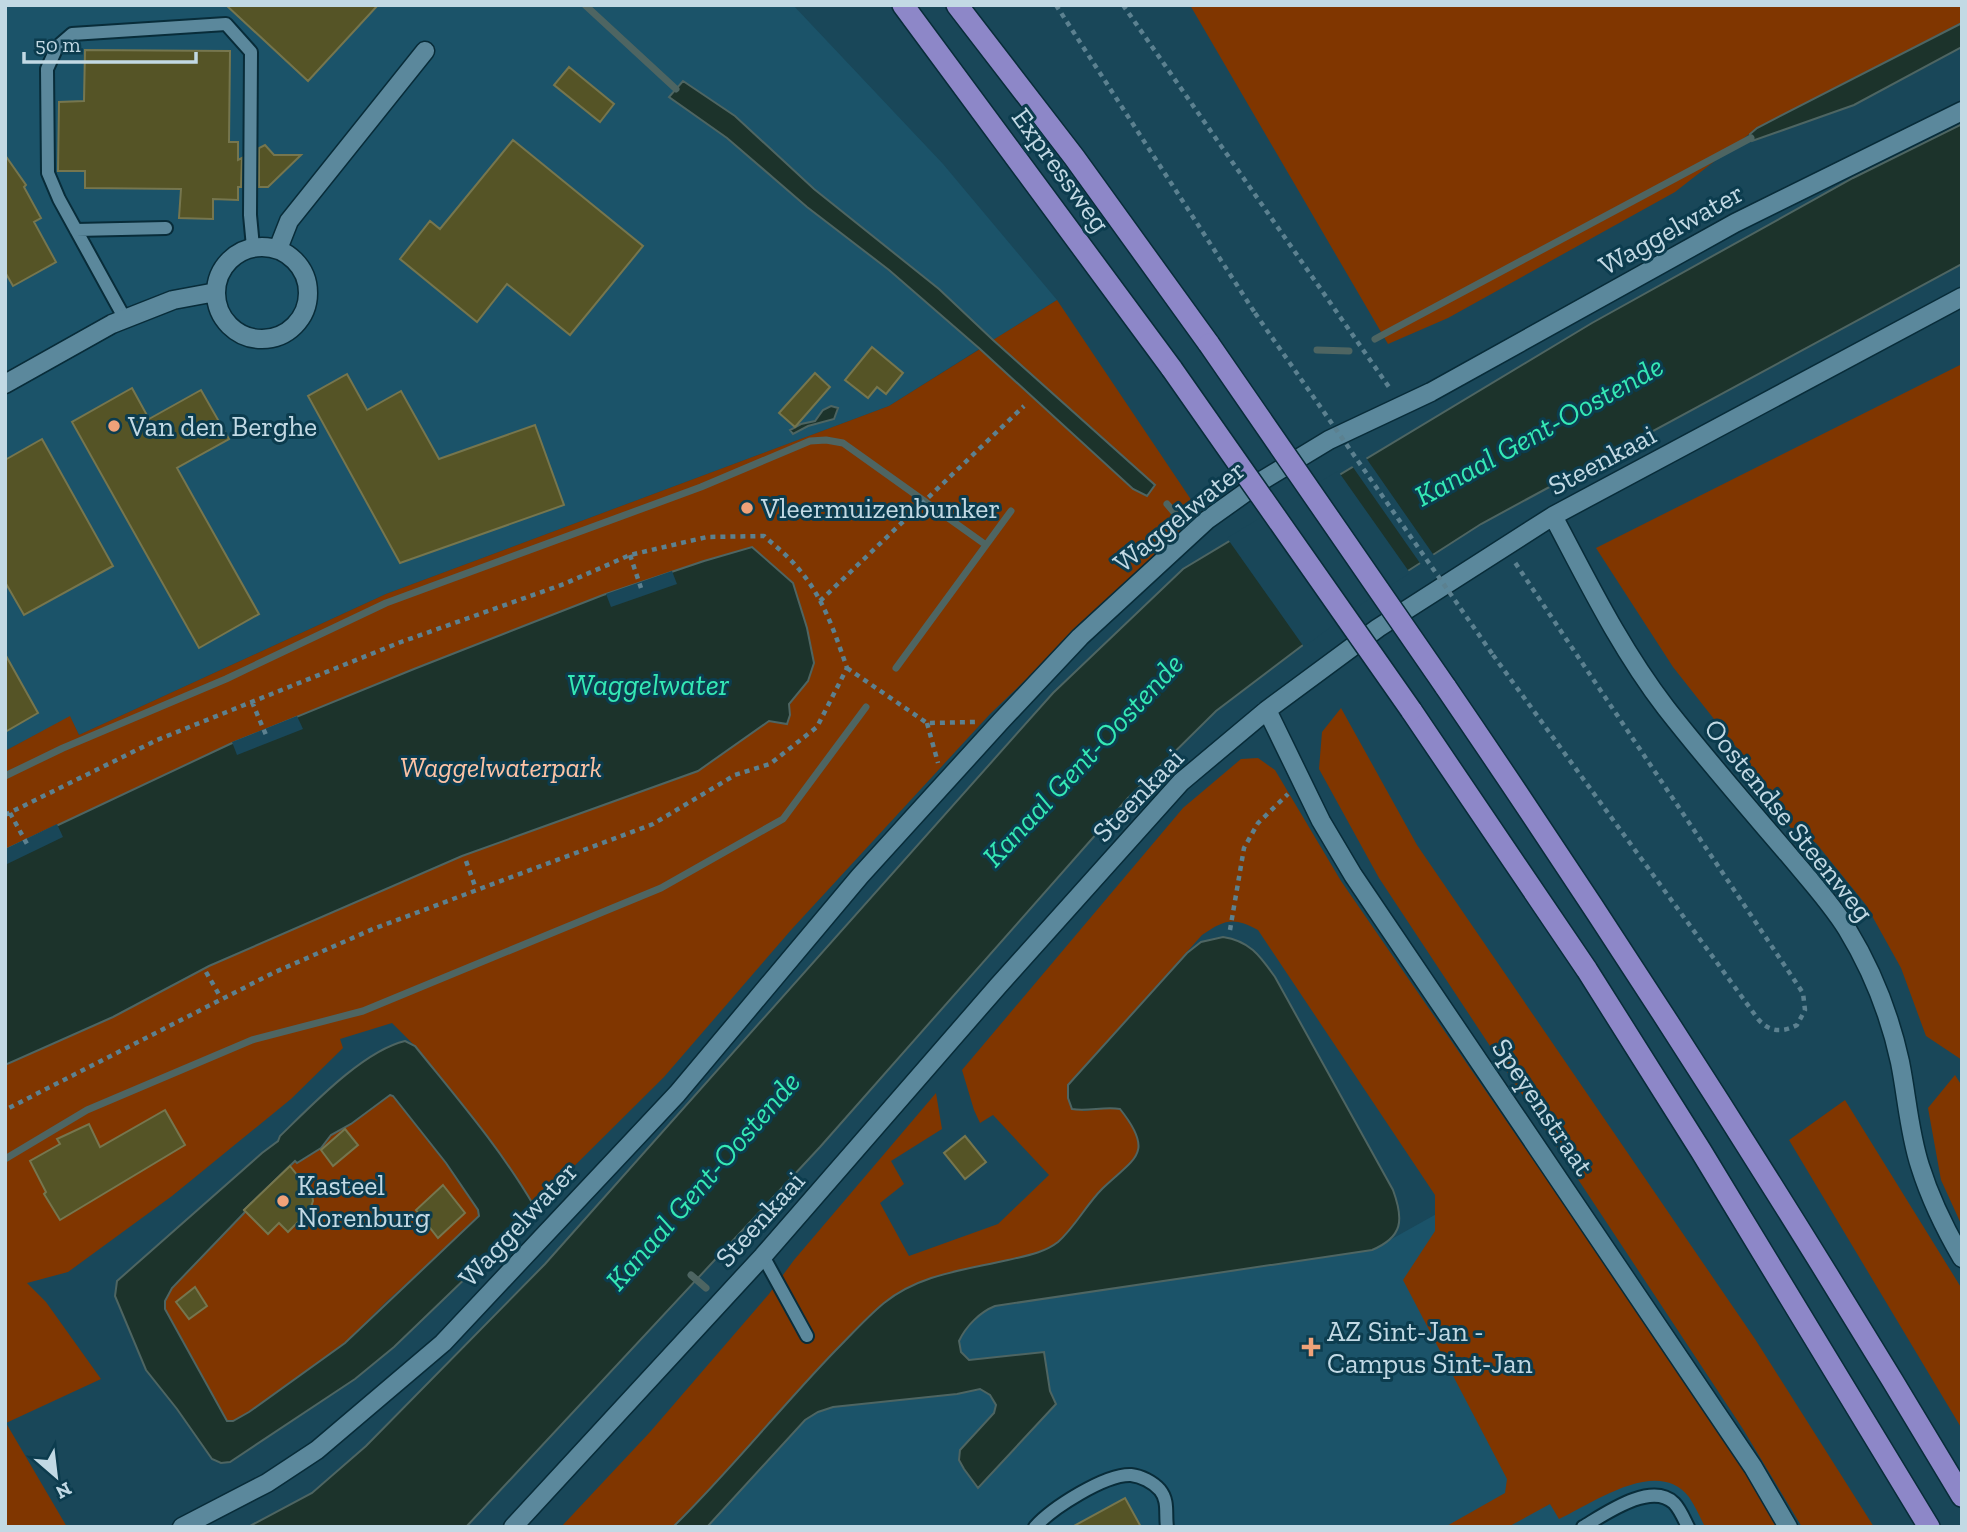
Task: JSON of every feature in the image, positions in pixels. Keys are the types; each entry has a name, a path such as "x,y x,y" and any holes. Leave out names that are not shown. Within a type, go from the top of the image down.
{"highway":[{"name":"Expressweg","path":"903,5 1172,369 1411,710 1595,982 1929,1527"},
{"name":"Expressweg","path":"957,5 1066,147 1209,344 1445,686 1662,1011 1962,1496"}],"street":[{"path":"278,249 289,221 425,51"},
{"name":"Waggelwater","path":"182,1527 267,1483 317,1450 443,1343 677,1094 860,876 1001,721 1080,636 1207,520 1263,480 1329,440 1431,392 1735,223 1962,111"},
{"path":"253,247 278,249 300,266 307,278 309,295 306,311 297,325 283,335 266,340 251,339 236,332 225,321 218,308 216,292 219,277 226,263 238,253 253,247"},
{"path":"5,384 125,319 173,300 216,292"},
{"name":"Steenkaai","path":"513,1527 763,1256 998,986 1181,782 1267,710 1378,628 1503,545 1962,297"},
{"name":"Oostendse Steenweg","path":"1553,516 1633,665 1847,929 1871,975 1888,1016 1920,1165 1932,1199 1962,1258"},
{"name":"Speyenstraat","path":"1267,710 1321,821 1353,875 1745,1455 1788,1527"}],"lane":[{"path":"125,319 59,199 48,173 47,69 57,47 72,34 226,24 251,52 250,215 253,247"},
{"path":"76,229 166,228"},
{"path":"763,1256 807,1336"},
{"path":"1035,1527 1077,1495 1111,1479 1130,1475 1148,1480 1161,1491 1167,1505 1167,1527"},
{"path":"1583,1527 1642,1497 1662,1495 1675,1504 1688,1527"}],"path":[{"path":"1056,5 1255,313 1493,654 1758,1019 1771,1030 1780,1031 1797,1025 1805,1010 1803,993 1503,545"},
{"path":"1123,5 1400,406"},
{"path":"820,601 1024,407"},
{"path":"27,844 8,814 158,740 401,642 564,584 630,555 707,537 764,536 797,567 820,601 835,631 847,668 927,723 1001,721"},
{"path":"630,555 641,587"},
{"path":"5,1110 221,998 373,929 653,824 735,775 770,764 817,727 847,668"},
{"path":"252,702 265,735"},
{"path":"927,723 944,783"},
{"path":"1230,930 1244,848 1258,823 1302,781"},
{"path":"466,861 476,889"},
{"path":"206,972 221,998"}],"shaded area":[{"path":"5,5 793,5 943,164 1057,300 889,406 386,594 79,735 70,717 5,751"},
{"name":"AZ Sint-Jan - Campus Sint-Jan","path":"1533,1160 1747,1470 1780,1527 707,1527 805,1420 833,1407 957,1394 980,1389 990,1395 997,1405 972,1436 964,1469 978,1487 1056,1404 1050,1391 1044,1352 969,1360 961,1352 959,1341 964,1331 983,1311 995,1306 1372,1250"}],"green space":[{"path":"1190,5 1962,5 1962,22 1757,128 1675,192 1448,318 1388,344"},
{"name":"Waggelwaterpark","path":"1057,300 1200,513 990,714 791,930 664,1077 534,1206 458,1100 415,1046 392,1023 340,1039 343,1048 291,1099 172,1196 68,1272 27,1283 46,1302 101,1379 6,1423 67,1527 5,1527 5,751 70,716 79,735 386,594 889,406 980,349 1133,488 1147,496 1155,485 993,340"},
{"path":"1962,364 1962,1060 1926,1036 1901,968 1866,905 1816,843 1793,832 1766,785 1673,667 1596,548"},
{"path":"1341,708 1417,845 1755,1339 1874,1527 1802,1527 1743,1429 1379,878 1319,769 1322,732"},
{"path":"1258,758 1275,770 1341,881 1747,1470 1780,1527 1705,1527 1689,1497 1676,1486 1660,1481 1625,1487 1559,1519 1550,1504 1508,1527 1445,1527 1505,1493 1507,1479 1403,1280 1435,1231 1435,1195 1258,930 1242,923 1230,922 1202,935 1068,1085 1083,1111 1120,1109 1131,1124 1139,1145 1132,1162 1102,1189 1060,1240 1010,1261 920,1282 899,1292 880,1306 827,1359 673,1527 561,1527 650,1432 936,1093 942,1129 891,1161 904,1184 880,1203 909,1256 998,1224 1049,1175 993,1115 980,1123 962,1070 1183,808 1241,759"},
{"path":"1955,1075 1962,1086 1962,1226 1941,1180 1928,1108"},
{"path":"390,1095 446,1163 479,1216 345,1343 249,1412 233,1421 227,1421 165,1308 165,1301 172,1288 244,1210 296,1161 321,1148 331,1136"},
{"path":"1845,1100 1962,1289 1962,1429 1789,1140"}],"water":[{"path":"1962,23 1962,47 1854,105 1752,141 1750,134 1757,128"},
{"path":"683,81 735,116 814,189 939,289 1155,485 1147,496 1133,489 889,270 807,207 727,138 669,97"},
{"name":"Kanaal Gent-Oostende","path":"1962,124 1962,264 1481,524 1361,601 1216,711 1128,798 820,1147 466,1527 248,1527 312,1493 366,1446 545,1264 1053,693 1183,569 1592,323 1853,178"},
{"path":"831,406 838,408 834,419 808,426 793,434 790,430 815,421 823,410"},
{"name":"Waggelwater","path":"752,547 793,583 807,628 814,663 808,681 789,704 787,724 769,721 698,771 462,856 209,966 113,1017 5,1065 5,850 230,744 414,669 603,595"},
{"path":"1223,937 1247,946 1259,956 1275,977 1393,1190 1399,1219 1390,1239 1372,1250 995,1306 974,1320 965,1330 959,1341 961,1352 969,1360 1044,1352 1050,1391 1056,1404 978,1488 959,1460 960,1450 994,1413 996,1405 990,1395 980,1389 957,1394 833,1407 818,1412 805,1420 707,1527 673,1527 859,1326 884,1303 928,1279 1034,1254 1053,1246 1064,1236 1096,1195 1131,1162 1139,1146 1131,1124 1120,1109 1072,1109 1068,1098 1068,1085 1187,953 1201,942"},
{"path":"405,1041 415,1046 493,1144 534,1206 474,1270 394,1347 355,1379 230,1462 221,1463 212,1459 146,1370 115,1296 117,1281 278,1141 280,1136 355,1067","holes":["390,1095 446,1163 478,1210 479,1216 345,1343 249,1412 233,1421 227,1421 165,1309 165,1301 172,1288 244,1210 295,1161 297,1163 321,1148 331,1135 351,1124"]}],"pier":[{"path":"1364,455 1435,557 1422,566 1350,463"},
{"path":"1338,471 1410,573 1363,603 1304,647 1227,538"},
{"path":"672,571 677,584 611,607 606,594"},
{"path":"297,716 303,729 237,755 232,742"},
{"path":"57,824 63,837 5,865 5,849"}],"building":[{"path":"226,5 378,5 308,81"},
{"path":"85,50 230,51 229,142 238,142 238,160 242,158 238,200 213,199 213,219 179,218 181,189 85,188 85,171 58,171 59,102 84,101"},
{"path":"569,67 614,104 600,122 554,85"},
{"path":"513,140 643,246 570,335 507,284 477,322 400,259 430,221 440,229"},
{"path":"265,145 274,155 301,155 268,187 259,187 259,148"},
{"path":"5,155 26,185 24,187 41,218 34,222 56,262 13,286 5,272"},
{"path":"872,347 903,373 886,394 877,387 868,398 845,380"},
{"path":"815,373 830,387 795,427 779,413"},
{"path":"347,374 367,410 401,391 439,459 535,425 564,505 400,563 308,396"},
{"path":"132,388 149,419 201,390 229,439 177,468 259,614 199,648 72,422"},
{"path":"42,439 113,566 24,615 5,582 5,460"},
{"path":"5,654 38,713 5,732"},
{"path":"165,1110 185,1145 60,1220 44,1194 46,1192 30,1161 60,1144 57,1139 89,1124 100,1147"},
{"path":"345,1129 358,1145 333,1166 321,1150"},
{"path":"965,1136 986,1162 965,1179 944,1153"},
{"name":"Kasteel Norenburg","path":"290,1166 312,1194 313,1201 310,1210 288,1232 279,1223 268,1234 244,1210"},
{"path":"443,1185 465,1213 438,1238 416,1210"},
{"path":"195,1287 207,1306 189,1319 176,1302"},
{"path":"1125,1498 1141,1527 1072,1527"}],"waterway":[{"path":"585,5 676,89"},
{"path":"1375,339 1751,138"},
{"path":"1317,350 1349,351"},
{"path":"5,776 63,748 226,679 386,603 701,487 810,441 843,443 986,545"},
{"path":"1167,504 1178,517"},
{"path":"896,668 1011,511"},
{"path":"5,1159 87,1110 252,1040 363,1011 661,888 783,819 866,707"},
{"path":"691,1275 706,1288"}],"place":[{"name":"Van den Berghe","path":"114,426"},
{"name":"Vleermuizenbunker","path":"747,508"},
{"name":"Kasteel Norenburg","path":"283,1201"},
{"name":"AZ Sint-Jan - Campus Sint-Jan","path":"1311,1347"}]}
